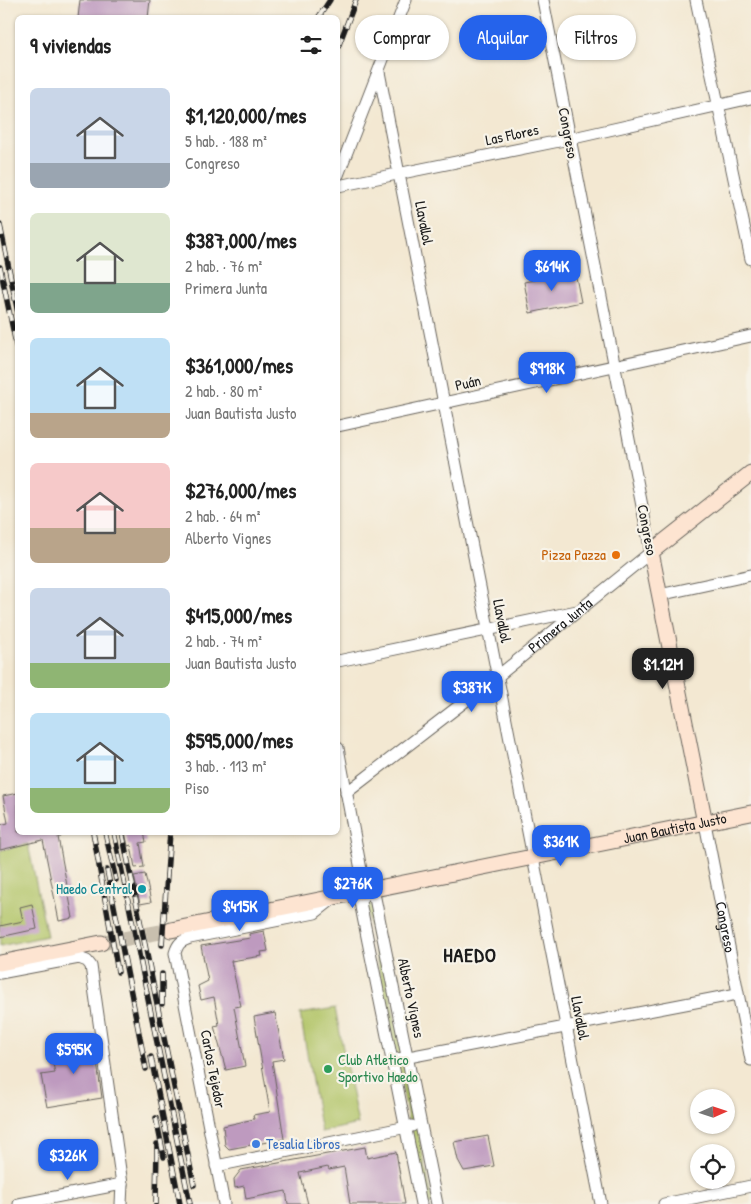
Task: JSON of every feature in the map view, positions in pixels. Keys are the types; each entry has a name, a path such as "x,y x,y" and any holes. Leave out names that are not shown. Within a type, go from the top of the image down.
{"street":[{"path":"340,170 406,0"},
{"name":"Congreso","path":"543,0 751,1060"},
{"path":"696,0 751,259"},
{"name":"Llavallol","path":"379,72 601,1204"},
{"name":"Las Flores","path":"340,186 569,139 751,98"},
{"name":"Puán","path":"340,426 751,336"},
{"name":"Primera Junta","path":"346,793 498,676 751,474"},
{"path":"659,595 751,576"},
{"path":"340,661 579,610"},
{"name":"Alberto Vignes","path":"340,759 365,891 360,902 421,1204"},
{"name":"Juan Bautista Justo","path":"176,935 303,904 751,813"},
{"name":"Alberto Vignes","path":"365,891 375,898 437,1204"},
{"name":"Juan Bautista Justo","path":"176,935 315,912 334,898"},
{"name":"Carlos Tejedor","path":"176,935 176,953 224,1204"},
{"path":"0,963 101,943"},
{"path":"0,973 79,958 87,961 94,973 122,1184 121,1204"},
{"path":"393,1060 738,994"},
{"path":"216,1166 421,1124"},
{"path":"19,1204 122,1184"},
{"path":"664,1204 751,1186"}],"green space":[{"path":"28,844 47,936 0,946 0,850"},
{"path":"368,901 371,901 433,1204 425,1204 366,905"},
{"name":"Club Atletico Sportivo Haedo","path":"335,1008 358,1124 321,1132 300,1014"}],"building":[{"path":"80,0 150,0 148,15 78,15"},
{"path":"575,272 581,302 530,313 524,282"},
{"path":"15,794 15,835 61,835 61,837 58,837 73,918 59,921 43,840 0,850 0,825 8,823 3,796"},
{"path":"126,835 145,835 146,842 140,843 144,867 135,868 131,845 128,846"},
{"name":"Haedo Central","path":"145,874 151,902 140,904 134,876"},
{"path":"32,904 37,929 0,937 0,926 23,921 20,907"},
{"path":"264,931 268,951 261,952 262,956 231,961 241,1006 234,1007 245,1066 226,1070 214,1026 219,1025 214,997 201,1000 198,986 208,981 201,946 250,938 249,934"},
{"path":"275,1013 284,1059 272,1061 284,1139 229,1149 225,1145 223,1126 254,1119 253,1115 270,1112 254,1017"},
{"path":"93,1035 102,1098 47,1107 41,1075 55,1073 52,1059 69,1055 67,1040"},
{"path":"488,1136 494,1166 464,1171 458,1160 454,1142"},
{"path":"365,1147 367,1158 396,1152 405,1204 350,1204 344,1167 329,1170 328,1167 300,1173 308,1204 288,1204 286,1191 246,1199 244,1186 235,1188 234,1179 241,1170"}],"tunnel":[{"path":"101,943 171,930"}],"railway":[{"path":"320,15 330,0"},
{"path":"340,42 356,0"},
{"path":"0,225 15,298"},
{"path":"0,267 15,340"},
{"path":"94,835 118,972"},
{"path":"106,835 116,880"},
{"path":"115,835 190,1204"},
{"path":"123,835 194,1185"},
{"path":"162,945 170,835"},
{"path":"107,870 146,1069"},
{"path":"162,974 162,1004"},
{"path":"151,1057 180,1204"},
{"path":"156,1118 164,1157"},
{"path":"156,1204 157,1144"}],"place":[{"name":"Pizza Pazza","path":"616,555"},
{"name":"Haedo Central","path":"142,889"},
{"name":"Club Atletico Sportivo Haedo","path":"328,1069"},
{"name":"Tesalia Libros","path":"256,1144"}],"district":[{"name":"HAEDO","path":"470,955"}]}
